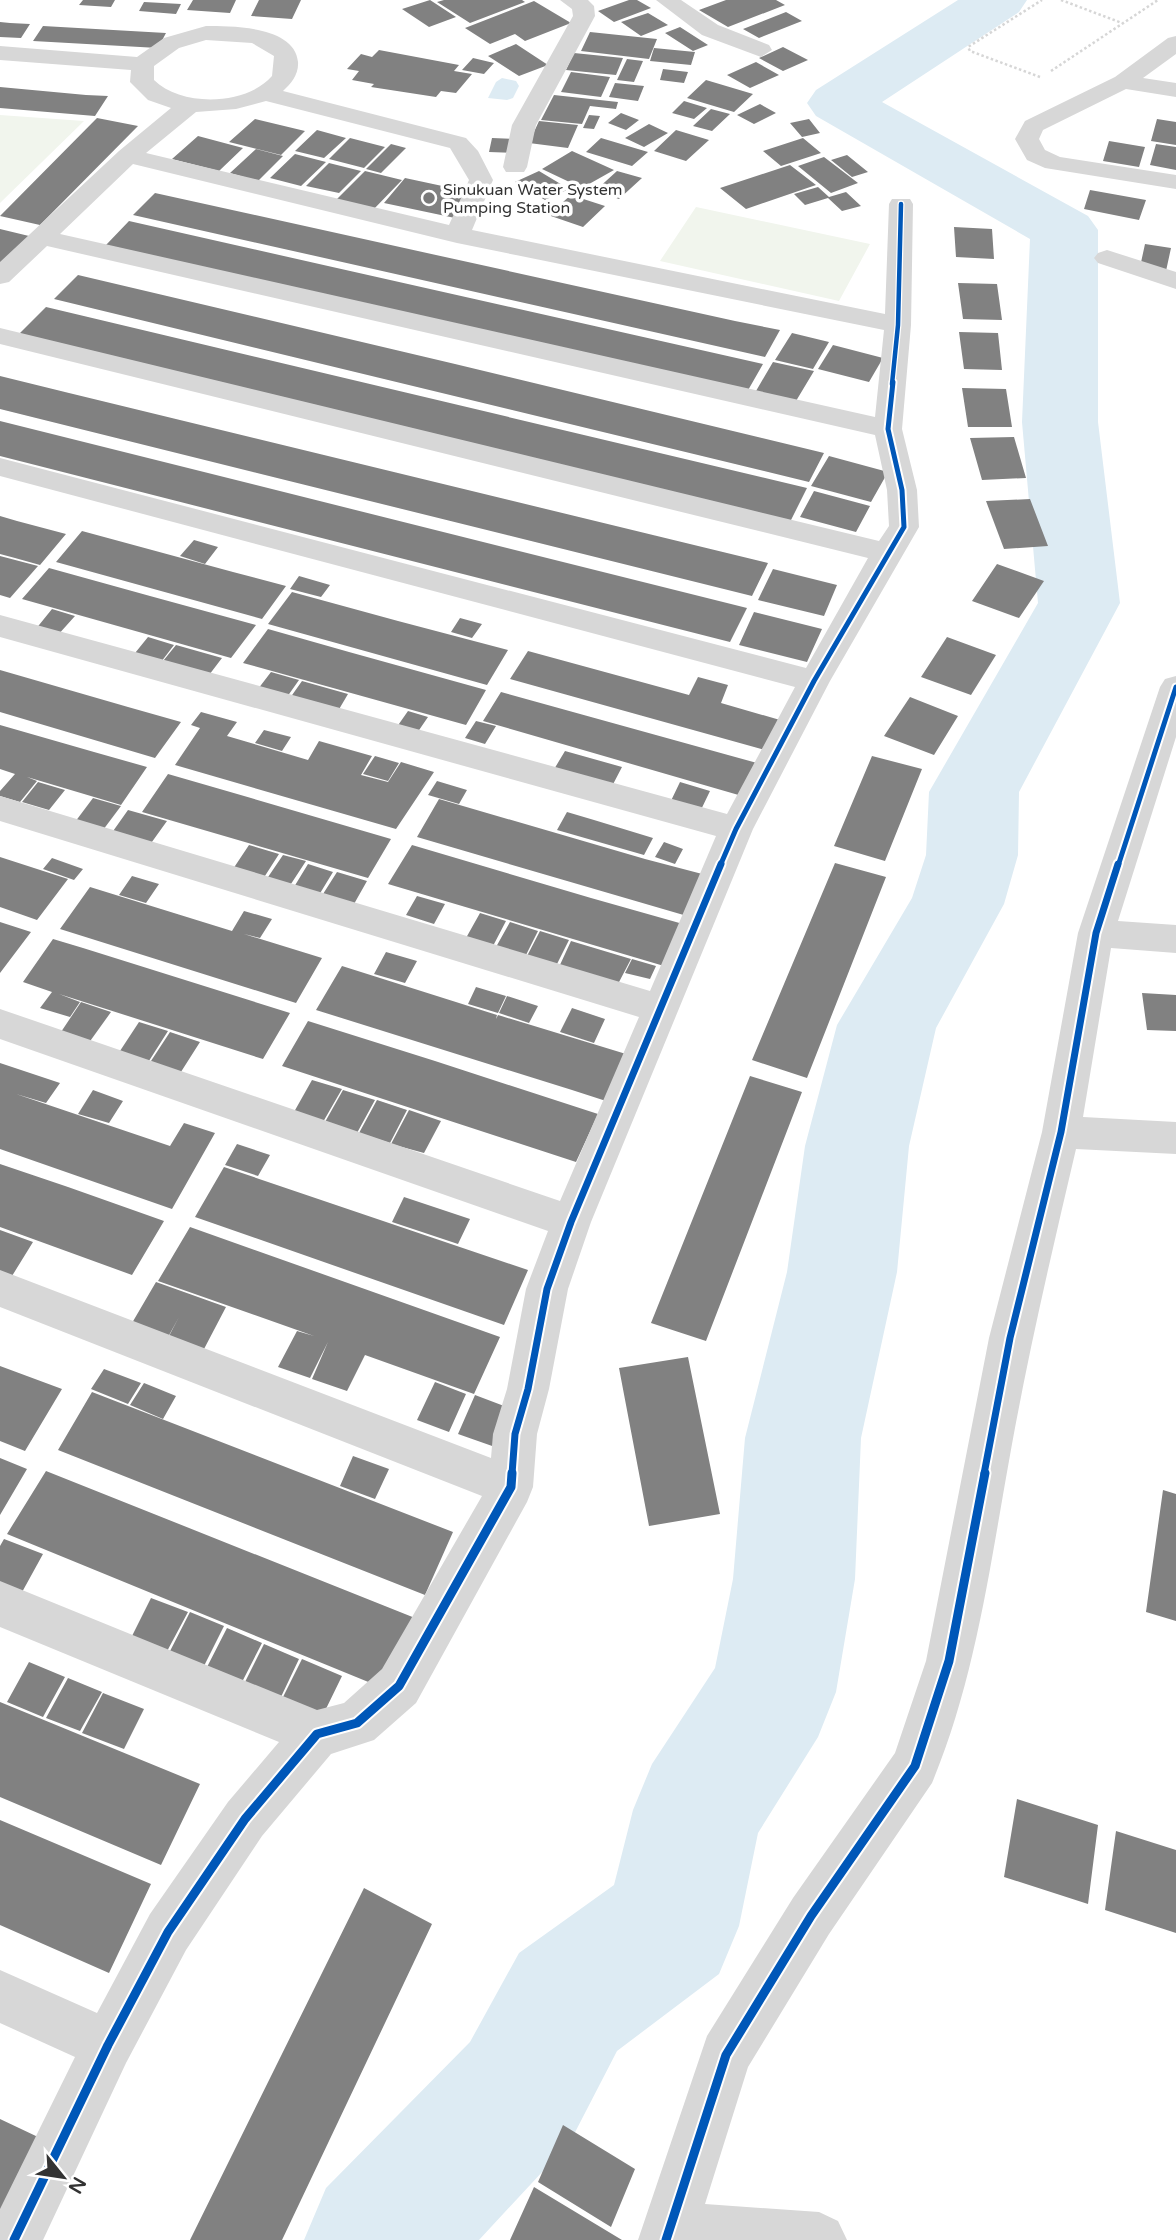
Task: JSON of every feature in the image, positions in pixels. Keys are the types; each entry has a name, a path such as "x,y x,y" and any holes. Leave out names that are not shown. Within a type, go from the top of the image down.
{"street":[{"path":"515,166 524,125 584,16 577,3 610,0"},
{"path":"667,0 710,30 761,50"},
{"path":"206,33 255,36 283,51 288,62 286,73 278,84 263,93 241,101 190,105 159,97 142,82 143,64 156,50 178,39 206,33"},
{"path":"1176,43 1123,82 1033,126 1027,139 1036,155 1054,163 1176,182"},
{"path":"0,52 143,64"},
{"path":"1123,82 1176,90"},
{"path":"263,93 458,143 466,151 481,180 457,235"},
{"path":"0,276 128,156 190,105"},
{"path":"128,156 457,235 898,325"},
{"path":"14,2240 108,2045 168,1932 245,1819 317,1734 357,1723 399,1686 511,1487 515,1434 528,1389 547,1289 570,1222 736,829 814,681 886,553 904,527 902,490 888,429 898,325 901,204"},
{"path":"40,237 888,429"},
{"path":"1107,258 1176,281"},
{"path":"0,336 886,553"},
{"path":"0,467 814,681"},
{"path":"0,626 736,829"},
{"path":"819,2240 668,2235 726,2055 811,1916 915,1766 949,1661 1010,1338 1061,1132 1096,933 1163,773 1176,687"},
{"path":"0,808 661,1009"},
{"path":"1096,933 1176,939"},
{"path":"0,1024 570,1222"},
{"path":"1061,1132 1176,1138"},
{"path":"0,1288 511,1487"},
{"path":"0,1604 317,1734"},
{"path":"0,1996 108,2045"}],"path":[{"path":"1042,0 968,47 970,51 1041,77 1158,0"},
{"path":"1061,0 1123,23"}],"shaded area":[{"path":"502,78 516,81 519,86 513,98 488,98 496,82"},
{"path":"0,115 84,121 0,203"},
{"path":"696,207 870,244 839,301 660,261"}],"building":[{"path":"83,0 115,0 111,7 79,5"},
{"path":"193,0 236,0 230,13 187,10"},
{"path":"259,0 301,0 292,19 251,16"},
{"path":"430,0 456,17 429,27 402,9"},
{"path":"629,0 637,0 651,8 614,22 598,11"},
{"path":"726,0 776,0 785,5 728,27 699,10"},
{"path":"534,1 571,23 525,41 515,34 490,44 465,28"},
{"path":"144,2 181,4 176,14 139,11"},
{"path":"437,2 525,2 470,23"},
{"path":"786,12 802,21 759,38 743,29"},
{"path":"648,13 668,25 641,36 621,22"},
{"path":"0,22 30,24 21,38 0,37"},
{"path":"43,26 166,33 158,48 33,41"},
{"path":"680,27 708,45 693,51 665,33"},
{"path":"590,32 657,39 649,59 581,51"},
{"path":"516,44 548,65 519,76 488,56"},
{"path":"783,47 808,60 783,71 759,58"},
{"path":"654,48 695,52 691,65 650,61"},
{"path":"379,50 459,65 454,71 472,74 456,93 441,91 436,97 371,87 374,84 352,80 359,71 347,69 361,54 372,57"},
{"path":"574,53 623,58 616,75 566,70"},
{"path":"473,58 494,63 484,74 462,70"},
{"path":"627,59 643,61 634,82 617,80"},
{"path":"756,62 779,75 750,88 727,75"},
{"path":"663,69 688,72 684,83 660,80"},
{"path":"571,72 610,77 601,97 561,92"},
{"path":"706,80 753,94 734,112 687,98"},
{"path":"615,83 644,86 638,101 609,97"},
{"path":"0,87 108,96 95,116 0,108"},
{"path":"554,95 618,102 616,109 590,106 582,124 541,120"},
{"path":"684,101 707,108 694,119 672,113"},
{"path":"760,104 776,113 754,124 737,115"},
{"path":"711,109 730,114 712,131 693,126"},
{"path":"621,113 639,120 626,130 608,123"},
{"path":"589,115 600,116 594,129 583,128"},
{"path":"97,118 138,126 40,225 0,216"},
{"path":"255,119 305,131 281,155 229,142"},
{"path":"809,119 820,133 802,137 790,123"},
{"path":"1157,119 1176,122 1176,145 1151,141"},
{"path":"539,121 578,125 568,148 529,143"},
{"path":"649,124 668,133 644,147 625,138"},
{"path":"317,130 346,138 324,158 295,151"},
{"path":"676,130 709,140 686,161 654,151"},
{"path":"198,136 243,148 219,171 172,159"},
{"path":"350,138 385,147 364,168 329,159"},
{"path":"492,138 516,139 514,153 489,152"},
{"path":"601,138 648,152 632,166 586,152"},
{"path":"803,138 821,153 781,166 763,151"},
{"path":"1109,141 1145,147 1139,167 1103,161"},
{"path":"391,144 406,148 381,173 366,169"},
{"path":"1156,144 1176,147 1176,170 1150,165"},
{"path":"256,149 283,156 258,181 230,173"},
{"path":"572,151 614,170 582,188 542,169"},
{"path":"295,154 326,162 301,186 270,178"},
{"path":"847,155 868,172 852,177 831,160"},
{"path":"824,157 858,183 831,193 798,166"},
{"path":"329,163 361,171 339,193 306,186"},
{"path":"790,165 816,185 746,209 720,188"},
{"path":"365,171 402,180 372,211 334,202"},
{"path":"539,171 569,189 545,200 515,182"},
{"path":"617,171 642,178 619,199 595,191"},
{"name":"Sinukuan Water System Pumping Station","path":"405,178 475,193 455,218 384,203"},
{"path":"818,187 829,197 846,192 861,206 842,211 828,198 805,205 794,194"},
{"path":"1090,190 1146,200 1139,220 1084,209"},
{"path":"155,193 780,330 765,357 133,215"},
{"path":"571,195 605,206 583,227 548,215"},
{"path":"129,221 763,364 747,392 106,245"},
{"path":"954,227 992,229 994,259 956,257"},
{"path":"0,229 29,236 0,265"},
{"path":"1145,244 1171,248 1166,271 1140,267"},
{"path":"78,275 824,453 809,482 54,299"},
{"path":"958,283 997,284 1002,320 963,319"},
{"path":"46,307 807,488 790,522 18,335"},
{"path":"959,332 998,333 1002,370 964,369"},
{"path":"792,333 829,342 813,369 775,360"},
{"path":"833,345 883,358 869,382 818,369"},
{"path":"773,362 814,371 796,401 756,391"},
{"path":"0,376 768,563 752,596 0,409"},
{"path":"962,388 1006,389 1012,427 968,427"},
{"path":"0,421 747,608 730,642 0,456"},
{"path":"1014,437 1026,478 982,480 970,438"},
{"path":"829,456 888,472 871,502 811,486"},
{"path":"814,491 870,506 856,532 800,517"},
{"path":"1030,499 1048,546 1004,549 986,501"},
{"path":"0,516 66,534 40,565 0,554"},
{"path":"82,531 286,586 262,619 56,562"},
{"path":"194,540 218,547 205,564 180,556"},
{"path":"0,556 38,566 10,598 0,595"},
{"path":"997,564 1044,581 1019,618 972,601"},
{"path":"49,568 256,625 231,658 22,599"},
{"path":"773,569 837,585 824,616 758,600"},
{"path":"299,576 330,585 321,597 290,589"},
{"path":"292,592 508,650 487,685 268,624"},
{"path":"52,609 75,616 57,636 35,630"},
{"path":"754,612 822,629 807,662 739,645"},
{"path":"460,618 482,624 472,638 451,632"},
{"path":"268,629 486,690 466,725 243,663"},
{"path":"148,637 174,645 158,666 131,658"},
{"path":"947,637 996,655 971,695 921,677"},
{"path":"176,645 222,658 206,679 159,666"},
{"path":"528,651 689,695 698,677 728,685 721,703 780,720 765,750 510,679"},
{"path":"0,670 181,722 155,758 0,712"},
{"path":"271,672 299,680 287,697 258,689"},
{"path":"302,681 348,694 338,711 290,698"},
{"path":"501,692 757,763 742,796 483,721"},
{"path":"910,697 958,716 934,755 884,736"},
{"path":"408,711 428,717 415,736 394,731"},
{"path":"201,712 237,722 227,736 308,760 319,741 372,756 361,775 388,782 401,762 434,772 396,829 175,765 200,728 191,725"},
{"path":"476,721 496,726 485,744 465,738"},
{"path":"0,725 147,767 121,805 27,777 37,781 20,802 0,796 0,791 15,774 0,769"},
{"path":"264,730 291,737 282,751 255,743"},
{"path":"565,751 622,767 609,792 550,776"},
{"path":"375,756 399,763 388,781 363,774"},
{"path":"872,756 922,769 885,861 834,846"},
{"path":"168,774 391,839 368,878 142,812"},
{"path":"437,781 467,790 459,804 428,795"},
{"path":"38,782 65,790 49,810 22,802"},
{"path":"680,782 710,791 698,816 668,807"},
{"path":"93,798 121,806 103,830 75,822"},
{"path":"439,799 706,875 687,916 417,837"},
{"path":"128,810 167,821 149,846 111,834"},
{"path":"567,812 653,838 644,855 557,830"},
{"path":"664,842 683,849 675,864 655,857"},
{"path":"249,845 279,854 263,879 233,869"},
{"path":"412,845 683,924 664,966 388,884"},
{"path":"283,855 306,861 289,887 266,880"},
{"path":"0,857 68,879 37,920 0,907"},
{"path":"52,858 83,869 74,880 43,869"},
{"path":"835,863 886,877 807,1078 752,1060"},
{"path":"308,864 333,872 319,895 294,887"},
{"path":"337,872 367,881 354,904 323,894"},
{"path":"132,876 159,884 146,903 119,895"},
{"path":"90,887 232,931 244,911 272,919 260,938 244,934 322,958 296,1003 60,929"},
{"path":"417,896 445,904 434,924 406,915"},
{"path":"480,913 506,921 493,946 466,938"},
{"path":"0,922 31,932 0,973"},
{"path":"510,922 538,931 526,955 496,947"},
{"path":"540,931 569,940 556,966 527,956"},
{"path":"53,939 290,1013 263,1059 59,994 80,1002 70,1017 40,1008 52,992 23,982"},
{"path":"571,941 631,959 618,984 559,967"},
{"path":"386,952 417,961 405,983 374,974"},
{"path":"632,959 656,966 650,979 625,973"},
{"path":"342,966 497,1015 496,1019 498,1015 626,1054 606,1101 316,1010"},
{"path":"476,987 506,996 498,1013 468,1004"},
{"path":"1142,993 1176,995 1176,1031 1147,1030"},
{"path":"507,996 538,1006 529,1023 499,1013"},
{"path":"81,1002 111,1012 88,1044 59,1035"},
{"path":"572,1008 605,1019 594,1043 560,1032"},
{"path":"308,1021 598,1114 576,1162 282,1066"},
{"path":"139,1022 168,1031 147,1064 118,1054"},
{"path":"170,1032 200,1042 179,1075 149,1064"},
{"path":"0,1063 60,1083 46,1103 16,1094 170,1146 184,1123 215,1133 172,1209 0,1149"},
{"path":"750,1076 802,1092 706,1341 651,1323"},
{"path":"312,1080 342,1089 323,1122 294,1112"},
{"path":"93,1090 123,1101 109,1123 78,1114"},
{"path":"343,1090 375,1100 357,1133 325,1122"},
{"path":"377,1100 407,1110 390,1143 359,1133"},
{"path":"409,1110 441,1121 424,1153 391,1144"},
{"path":"237,1144 270,1155 258,1176 225,1165"},
{"path":"0,1164 164,1221 132,1275 0,1227"},
{"path":"224,1167 528,1270 504,1325 195,1217"},
{"path":"404,1197 470,1219 458,1244 392,1222"},
{"path":"190,1227 500,1337 474,1394 365,1355 347,1391 312,1379 328,1342 310,1378 278,1367 297,1331 314,1336 158,1281"},
{"path":"0,1230 33,1242 12,1276 0,1271"},
{"path":"156,1282 226,1307 204,1349 169,1336 179,1317 168,1337 132,1323"},
{"path":"688,1357 720,1514 649,1526 619,1368"},
{"path":"0,1366 62,1389 25,1451 0,1441"},
{"path":"104,1369 141,1383 128,1404 91,1389"},
{"path":"435,1382 466,1394 449,1432 417,1420"},
{"path":"144,1383 176,1396 163,1419 130,1405"},
{"path":"92,1392 453,1532 425,1595 58,1450"},
{"path":"475,1395 512,1409 495,1447 458,1434"},
{"path":"353,1456 389,1469 375,1499 340,1486"},
{"path":"0,1458 27,1469 0,1515"},
{"path":"46,1471 415,1618 383,1688 7,1534"},
{"path":"1163,1490 1176,1494 1176,1621 1146,1612"},
{"path":"4,1539 43,1554 21,1594 0,1586 0,1546"},
{"path":"151,1598 188,1612 165,1655 130,1640"},
{"path":"190,1612 224,1626 202,1670 168,1655"},
{"path":"227,1628 262,1643 241,1684 206,1669"},
{"path":"264,1644 299,1659 280,1699 244,1684"},
{"path":"302,1659 342,1676 322,1717 282,1699"},
{"path":"29,1662 65,1677 43,1717 7,1702"},
{"path":"68,1678 102,1692 80,1731 46,1718"},
{"path":"103,1693 144,1709 124,1749 82,1733"},
{"path":"0,1702 200,1784 161,1865 0,1797"},
{"path":"1017,1799 1098,1825 1088,1904 1004,1877"},
{"path":"0,1820 151,1884 109,1973 0,1925"},
{"path":"1116,1831 1176,1850 1176,1933 1105,1910"},
{"path":"364,1888 432,1924 282,2240 190,2240"},
{"path":"0,2119 38,2137 0,2213"},
{"path":"563,2125 635,2169 611,2227 538,2182"},
{"path":"534,2187 622,2240 510,2240"}],"waterway":[{"path":"378,2240 520,2092 568,2002 671,1926 698,1810 773,1692 794,1579 803,1438 842,1272 857,1146 887,1025 957,904 972,855 974,792 1079,603 1060,422 1064,230 838,103 998,0"}],"cycle path":[{"path":"14,2240 108,2045 168,1932 245,1819 317,1734 357,1723 399,1686 511,1487 515,1434 528,1389 547,1289 571,1222 736,829 814,681 886,553 904,527 902,490 888,429 898,325 901,204"},
{"path":"666,2240 726,2055 811,1916 915,1766 949,1661 1010,1338 1061,1132 1096,933 1176,687"}],"place":[{"name":"Sinukuan Water System Pumping Station","path":"429,198"}]}
